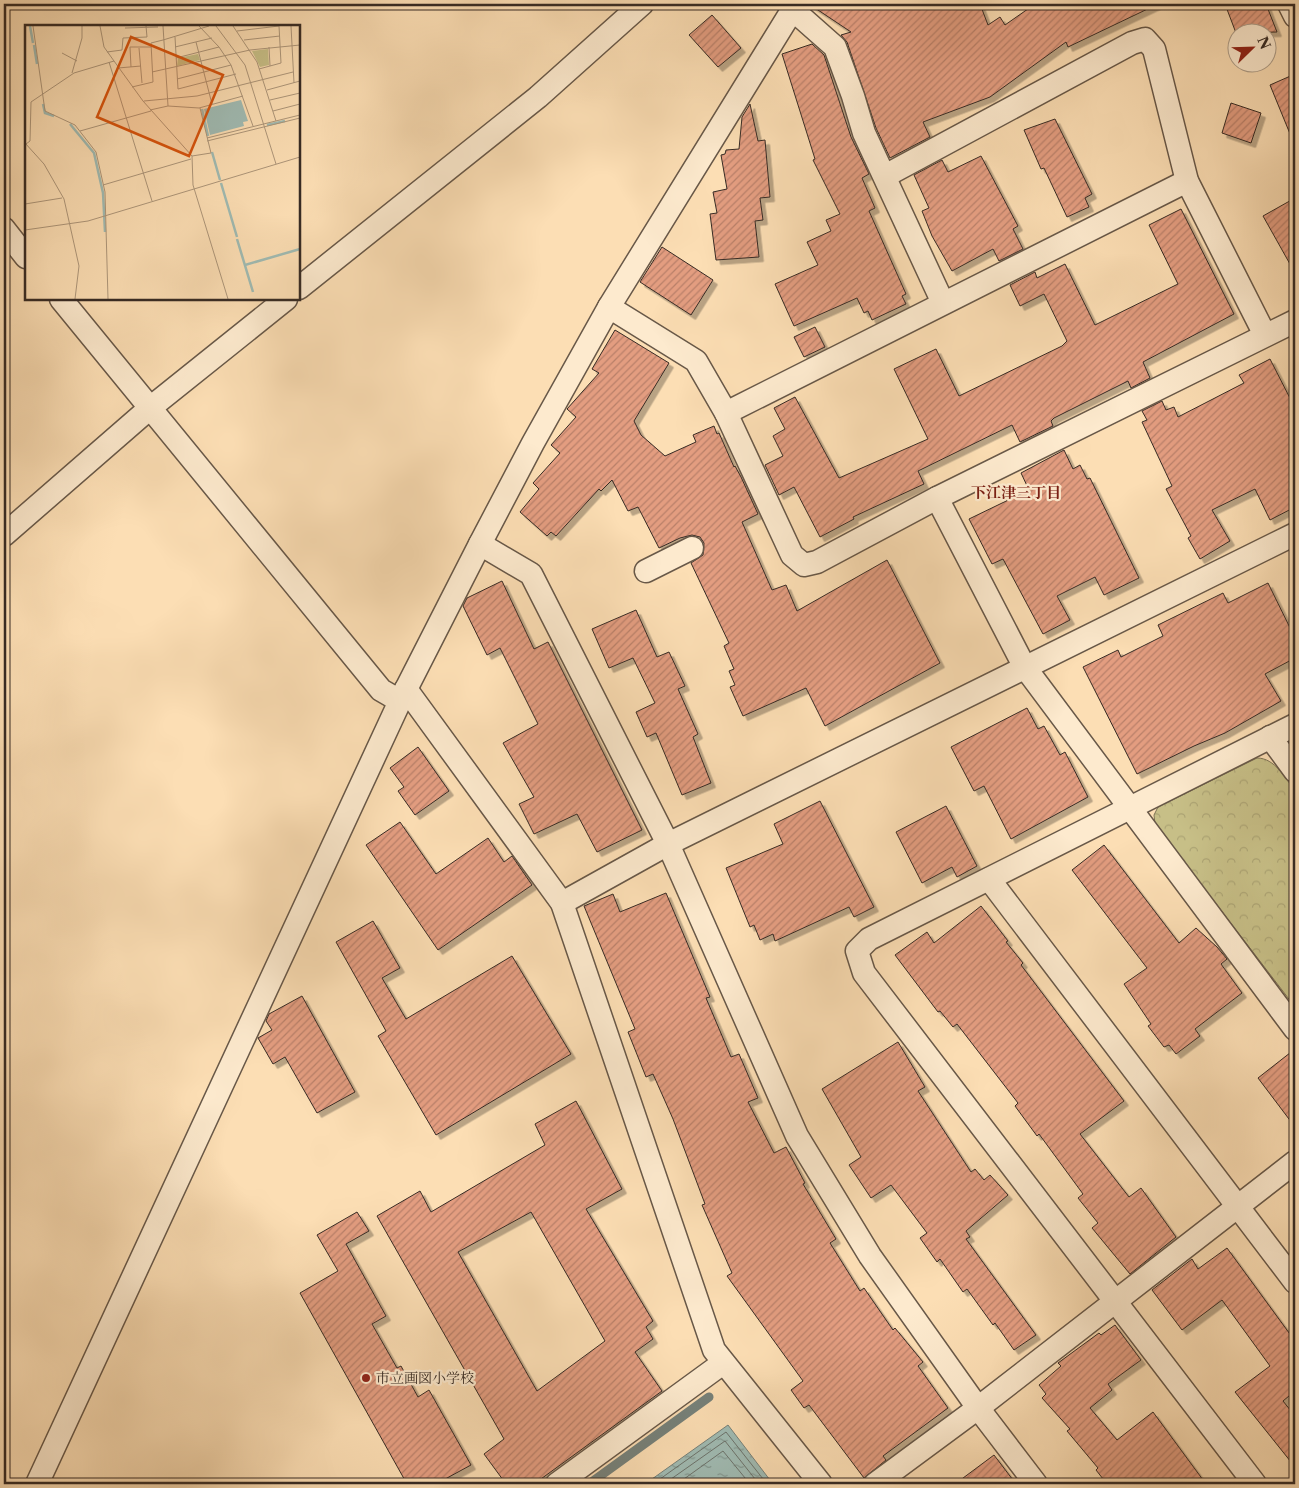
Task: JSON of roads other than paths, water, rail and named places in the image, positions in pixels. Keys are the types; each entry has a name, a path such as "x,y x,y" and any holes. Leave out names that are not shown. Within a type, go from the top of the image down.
{"street":[{"path":"300,287 538,97 642,4"},
{"path":"1289,4 1295,16"},
{"path":"37,1484 403,695 480,544 533,443 609,307 794,6 835,47 864,133 943,304"},
{"path":"885,176 1132,43 1145,39 1154,49 1187,181 1265,335"},
{"path":"726,413 1187,181"},
{"path":"4,229 25,256"},
{"path":"62,300 381,690 403,695 562,903 714,1350 821,1484"},
{"path":"4,535 150,408 285,300"},
{"path":"609,307 696,361 726,413 792,554 804,565 816,562 937,498 1295,321"},
{"path":"937,498 1024,666 1128,808 1295,1028"},
{"path":"562,903 668,844 1024,666 1295,534"},
{"path":"480,544 531,574 668,844 796,1136 870,1256 978,1408 1036,1484"},
{"path":"646,570 692,548"},
{"path":"1255,1484 864,973 858,961 857,951 869,939 1295,725"},
{"path":"1270,737 1295,770"},
{"path":"989,879 1295,1282"},
{"path":"875,1484 978,1408 1295,1162"},
{"path":"557,1484 723,1363"}],"water":[{"path":"728,1425 773,1484 645,1484"}],"waterway":[{"path":"589,1484 709,1397"}],"place":[{"name":"市立画図小学校","path":"366,1378"}],"district":[{"name":"下江津三丁目","path":"1016,492"}]}
